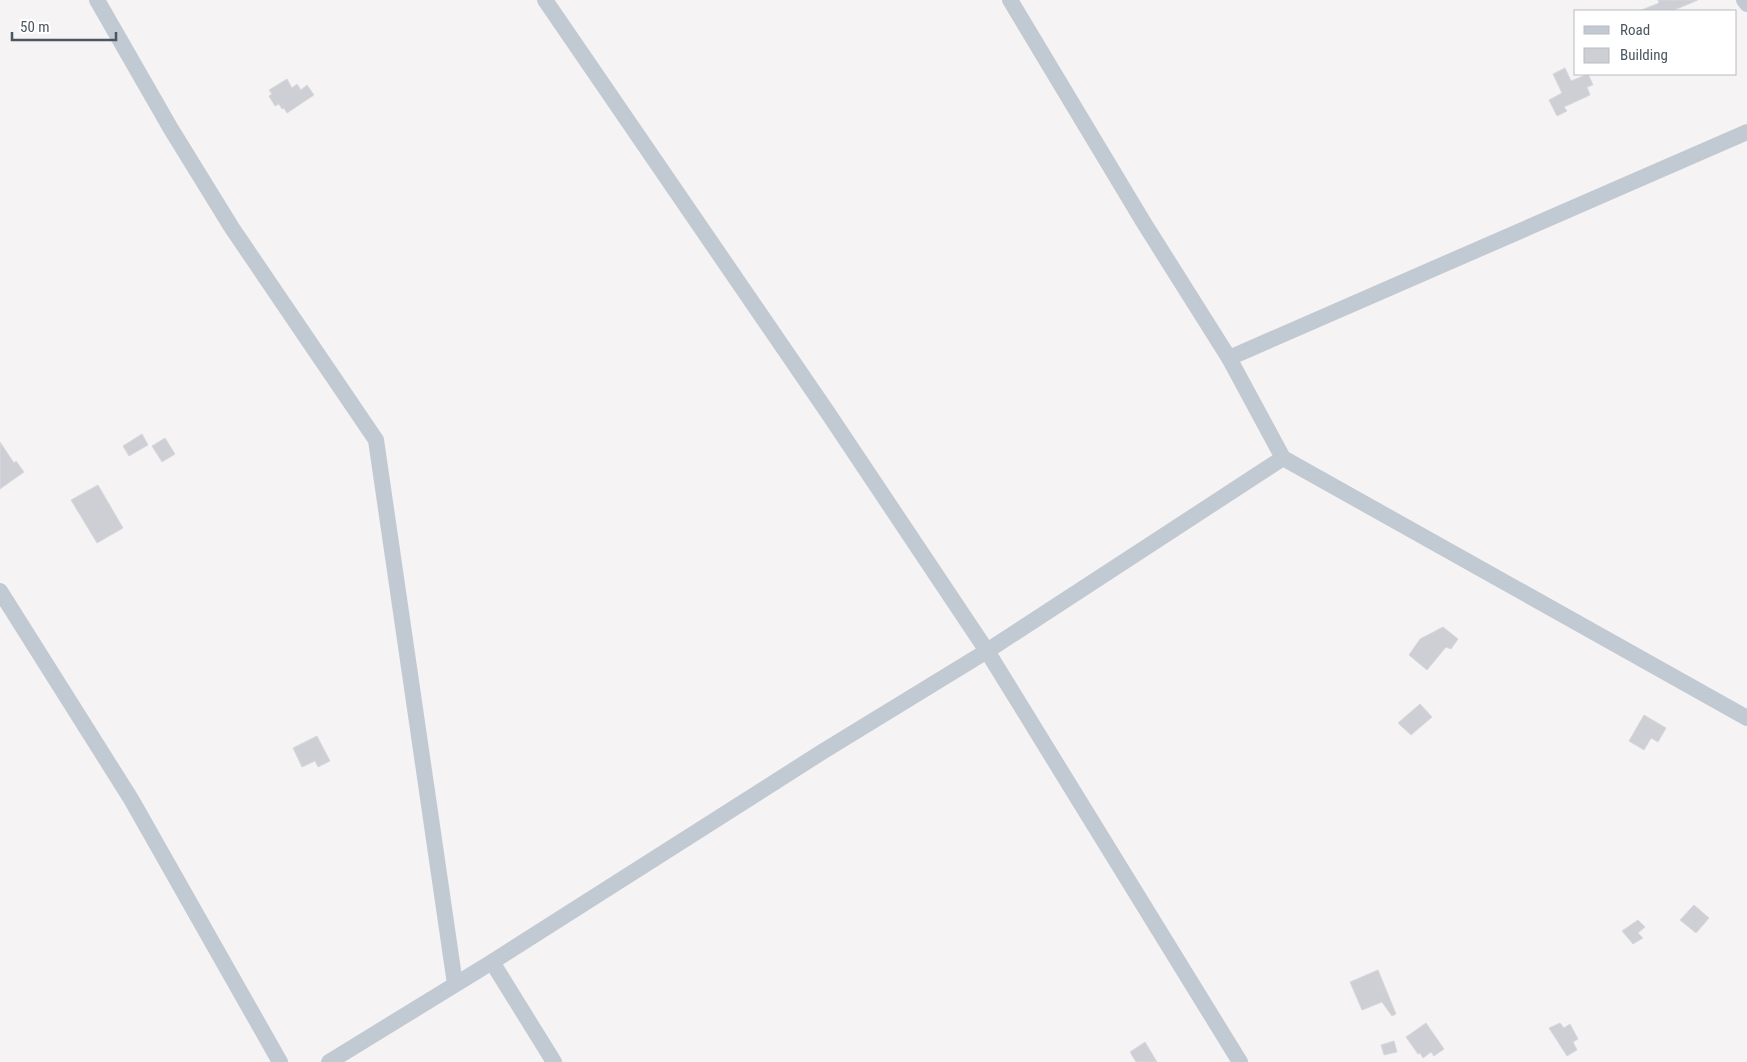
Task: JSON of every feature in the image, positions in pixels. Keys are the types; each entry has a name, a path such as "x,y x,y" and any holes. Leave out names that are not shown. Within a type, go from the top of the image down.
{"street":[{"path":"96,0 171,130 232,228 376,440 455,984"},
{"path":"545,0 828,413 987,651 1240,1062"},
{"path":"1010,0 1144,223 1229,358 1283,458 1747,718"},
{"path":"1744,0 1747,4"},
{"path":"1229,358 1747,132"},
{"path":"328,1062 492,962 814,757 987,651 1283,458"},
{"path":"0,591 131,799 280,1062"},
{"path":"492,962 554,1062"}],"building":[{"path":"1658,0 1698,0 1674,10 1642,10 1659,3"},
{"path":"1565,68 1571,81 1588,75 1593,85 1587,87 1590,95 1564,107 1567,111 1557,116 1549,100 1562,93 1553,74"},
{"path":"287,79 292,88 297,84 301,90 307,85 314,95 287,113 279,104 275,106 269,96 272,94 269,90"},
{"path":"142,434 148,445 129,456 123,446"},
{"path":"165,438 175,454 162,462 152,446"},
{"path":"0,442 14,463 16,461 24,472 0,489"},
{"path":"98,485 123,528 97,543 71,500"},
{"path":"1443,627 1458,639 1451,649 1446,647 1427,670 1409,655 1420,639"},
{"path":"1420,704 1432,717 1411,735 1398,723"},
{"path":"1644,715 1666,728 1658,742 1651,738 1644,750 1629,741"},
{"path":"317,736 330,761 318,767 315,761 302,767 293,748"},
{"path":"1694,905 1709,918 1696,933 1680,920"},
{"path":"1638,920 1645,927 1638,933 1643,938 1633,944 1622,931"},
{"path":"1378,970 1396,1014 1392,1016 1382,1002 1362,1010 1350,982"},
{"path":"1426,1023 1444,1049 1434,1056 1431,1052 1423,1058 1406,1037"},
{"path":"1560,1023 1564,1028 1570,1024 1578,1039 1573,1042 1577,1050 1567,1056 1549,1028"},
{"path":"1394,1041 1397,1052 1384,1055 1381,1045"},
{"path":"1145,1042 1157,1062 1136,1062 1130,1052"}]}
